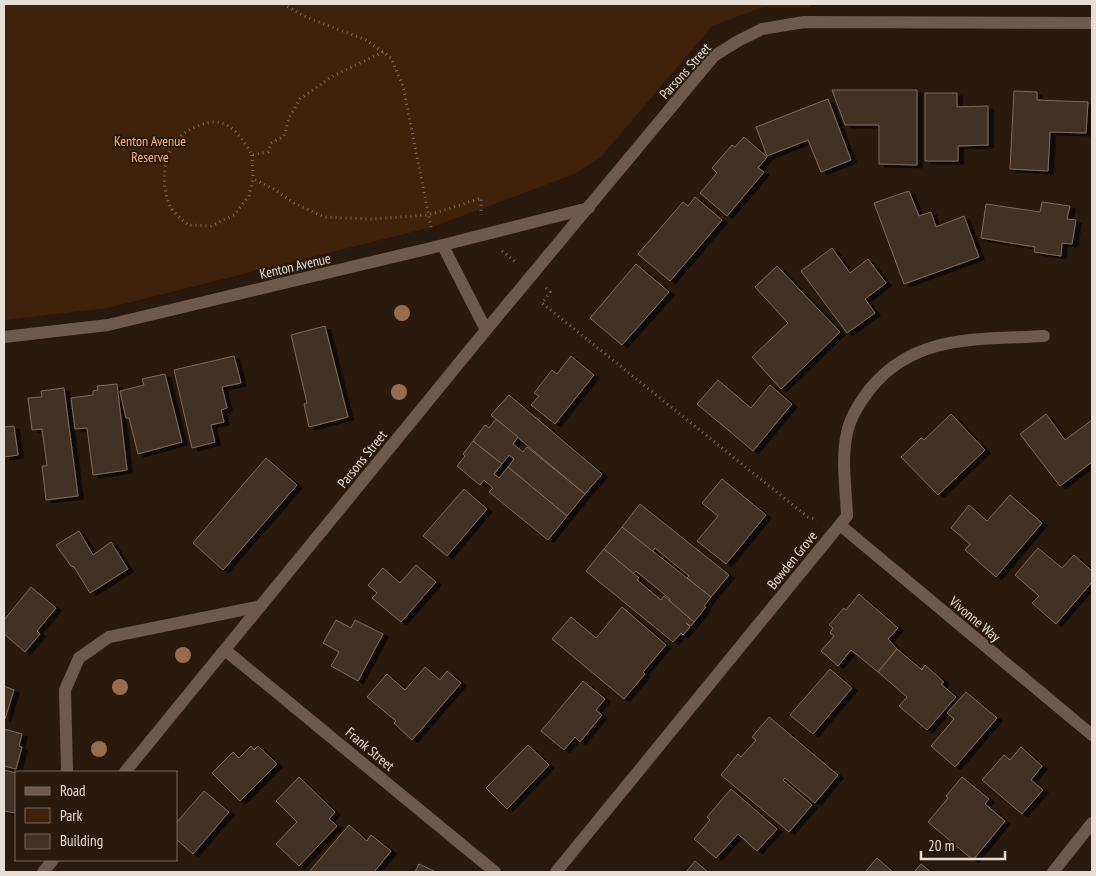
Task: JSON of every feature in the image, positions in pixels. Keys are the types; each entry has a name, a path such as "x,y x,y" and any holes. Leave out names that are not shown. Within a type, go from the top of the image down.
{"street":[{"name":"Parsons Street","path":"127,771 486,330 714,56 762,29 804,22 1092,23"},
{"name":"Kenton Avenue","path":"4,338 108,325 439,247 589,208"},
{"path":"439,247 486,330"},
{"name":"Bowden Grove","path":"556,872 847,516 845,454 847,432 852,416 861,400 889,369 906,357 930,347 951,342 1044,336"},
{"name":"Vivonne Way","path":"840,525 1092,735"},
{"path":"67,771 65,690 79,658 109,637 261,606"},
{"name":"Frank Street","path":"225,650 495,872"},
{"path":"1053,872 1092,823"},
{"path":"43,872 53,861"}],"path":[{"path":"283,4 306,17 366,40 392,58 403,86 439,247"},
{"path":"252,155 253,179"}],"green space":[{"name":"Kenton Avenue Reserve","path":"4,4 811,4 811,7 763,7 712,26 600,158 574,174 432,227 107,308 4,320"}],"building":[{"path":"832,90 917,90 917,165 879,164 879,125 845,125"},
{"path":"1014,91 1037,92 1037,100 1088,102 1086,133 1050,132 1048,171 1010,169"},
{"path":"925,93 957,93 957,107 988,106 988,145 958,146 958,161 925,161"},
{"path":"828,99 851,160 821,172 808,140 767,156 756,127"},
{"path":"744,137 767,157 758,168 764,172 727,216 700,193 717,173 712,168 732,145 735,147"},
{"path":"909,191 919,216 931,212 936,227 964,216 979,257 904,284 874,203"},
{"path":"695,197 722,220 670,281 638,254 683,202 688,206"},
{"path":"1042,202 1070,206 1067,219 1076,220 1072,244 1062,243 1061,256 1034,252 1035,247 981,238 986,204 1040,212"},
{"path":"832,248 850,273 868,259 886,283 865,299 875,313 847,333 801,271"},
{"path":"636,264 669,292 622,345 590,318"},
{"path":"777,266 840,332 781,389 752,357 788,323 755,287"},
{"path":"325,326 348,417 309,427 304,404 307,403 291,335"},
{"path":"234,356 241,383 222,387 227,408 221,410 224,422 211,425 215,442 192,448 174,370"},
{"path":"571,356 594,375 555,424 531,405 539,396 534,393 552,370 557,374"},
{"path":"165,374 182,442 138,454 129,418 126,418 120,391 144,385 142,379"},
{"path":"718,380 751,408 770,385 792,404 753,451 697,404"},
{"path":"117,384 127,470 93,475 87,428 75,429 71,398 93,395 93,391 98,390 97,386"},
{"path":"64,388 78,496 46,500 42,466 47,466 42,429 32,430 28,398 42,397 41,391"},
{"path":"509,395 602,474 585,494 491,415"},
{"path":"951,414 985,450 938,495 901,457 921,438 924,440"},
{"path":"1046,414 1065,440 1092,420 1092,462 1060,486 1020,434"},
{"path":"496,419 518,437 513,444 523,452 527,447 585,494 567,516 508,467 514,459 509,455 502,464 473,441 485,425 489,428"},
{"path":"14,426 18,455 4,457 4,427"},
{"path":"473,441 502,464 494,474 499,478 508,467 567,516 548,540 489,492 493,488 484,480 480,485 457,466"},
{"path":"266,458 297,485 223,570 193,543"},
{"path":"722,479 766,515 726,564 697,541 718,516 702,503"},
{"path":"464,489 487,509 447,556 423,536"},
{"path":"1010,495 1042,523 996,577 965,550 970,544 951,528 969,505 987,521"},
{"path":"640,504 729,575 711,597 687,578 689,576 655,548 652,552 622,527"},
{"path":"622,527 711,597 694,622 636,571 633,574 604,549"},
{"path":"79,531 93,555 111,542 128,569 90,593 74,567 71,566 56,545"},
{"path":"1038,548 1062,568 1074,555 1092,571 1092,582 1056,624 1032,603 1039,596 1015,575"},
{"path":"604,549 639,578 637,580 661,600 664,596 694,622 691,626 686,623 690,627 683,635 681,633 673,642 586,571"},
{"path":"416,565 436,582 401,622 372,598 377,593 368,585 383,568 400,583"},
{"path":"31,587 56,608 37,631 40,634 25,652 4,634 4,620"},
{"path":"859,594 898,628 888,639 897,649 878,672 851,650 838,666 821,651 834,636 830,633 833,628 829,625 844,608 846,610"},
{"path":"622,607 666,645 643,672 645,674 624,699 552,639 571,617 596,638"},
{"path":"336,620 351,628 355,620 383,634 358,681 331,666 339,652 323,643"},
{"path":"897,649 922,670 925,665 944,682 941,684 956,697 927,730 899,706 907,697 878,672"},
{"path":"425,667 440,680 447,671 461,683 412,740 394,723 396,721 367,697 387,674 405,690"},
{"path":"830,669 852,688 813,734 790,715"},
{"path":"583,681 605,699 596,710 602,715 580,742 575,737 564,750 541,731"},
{"path":"4,686 14,690 5,719 4,719"},
{"path":"966,692 997,718 955,767 931,746 954,719 947,713"},
{"path":"769,717 838,775 815,803 785,778 783,780 812,805 789,832 721,775 738,754 741,757 756,740 752,737"},
{"path":"4,729 22,734 19,746 22,747 16,769 4,766"},
{"path":"528,745 549,765 507,809 486,788"},
{"path":"251,746 254,750 258,746 277,764 240,801 212,773 233,752 239,758"},
{"path":"1021,747 1042,766 1031,780 1043,790 1022,814 982,780 1004,755 1010,760"},
{"path":"4,770 15,773 15,813 4,811"},
{"path":"299,777 335,812 329,819 337,826 299,866 276,844 297,822 276,801"},
{"path":"962,777 989,799 985,804 1005,821 973,860 928,822"},
{"path":"731,789 777,829 757,851 738,834 716,858 694,839 710,820 707,817"},
{"path":"204,791 229,812 193,854 178,841 178,821"},
{"path":"349,825 367,841 371,835 391,851 374,872 309,872"},
{"path":"877,858 893,872 865,872"},
{"path":"695,861 708,872 686,872"},
{"path":"419,864 436,872 415,872"},
{"path":"921,864 931,872 914,872"}]}
